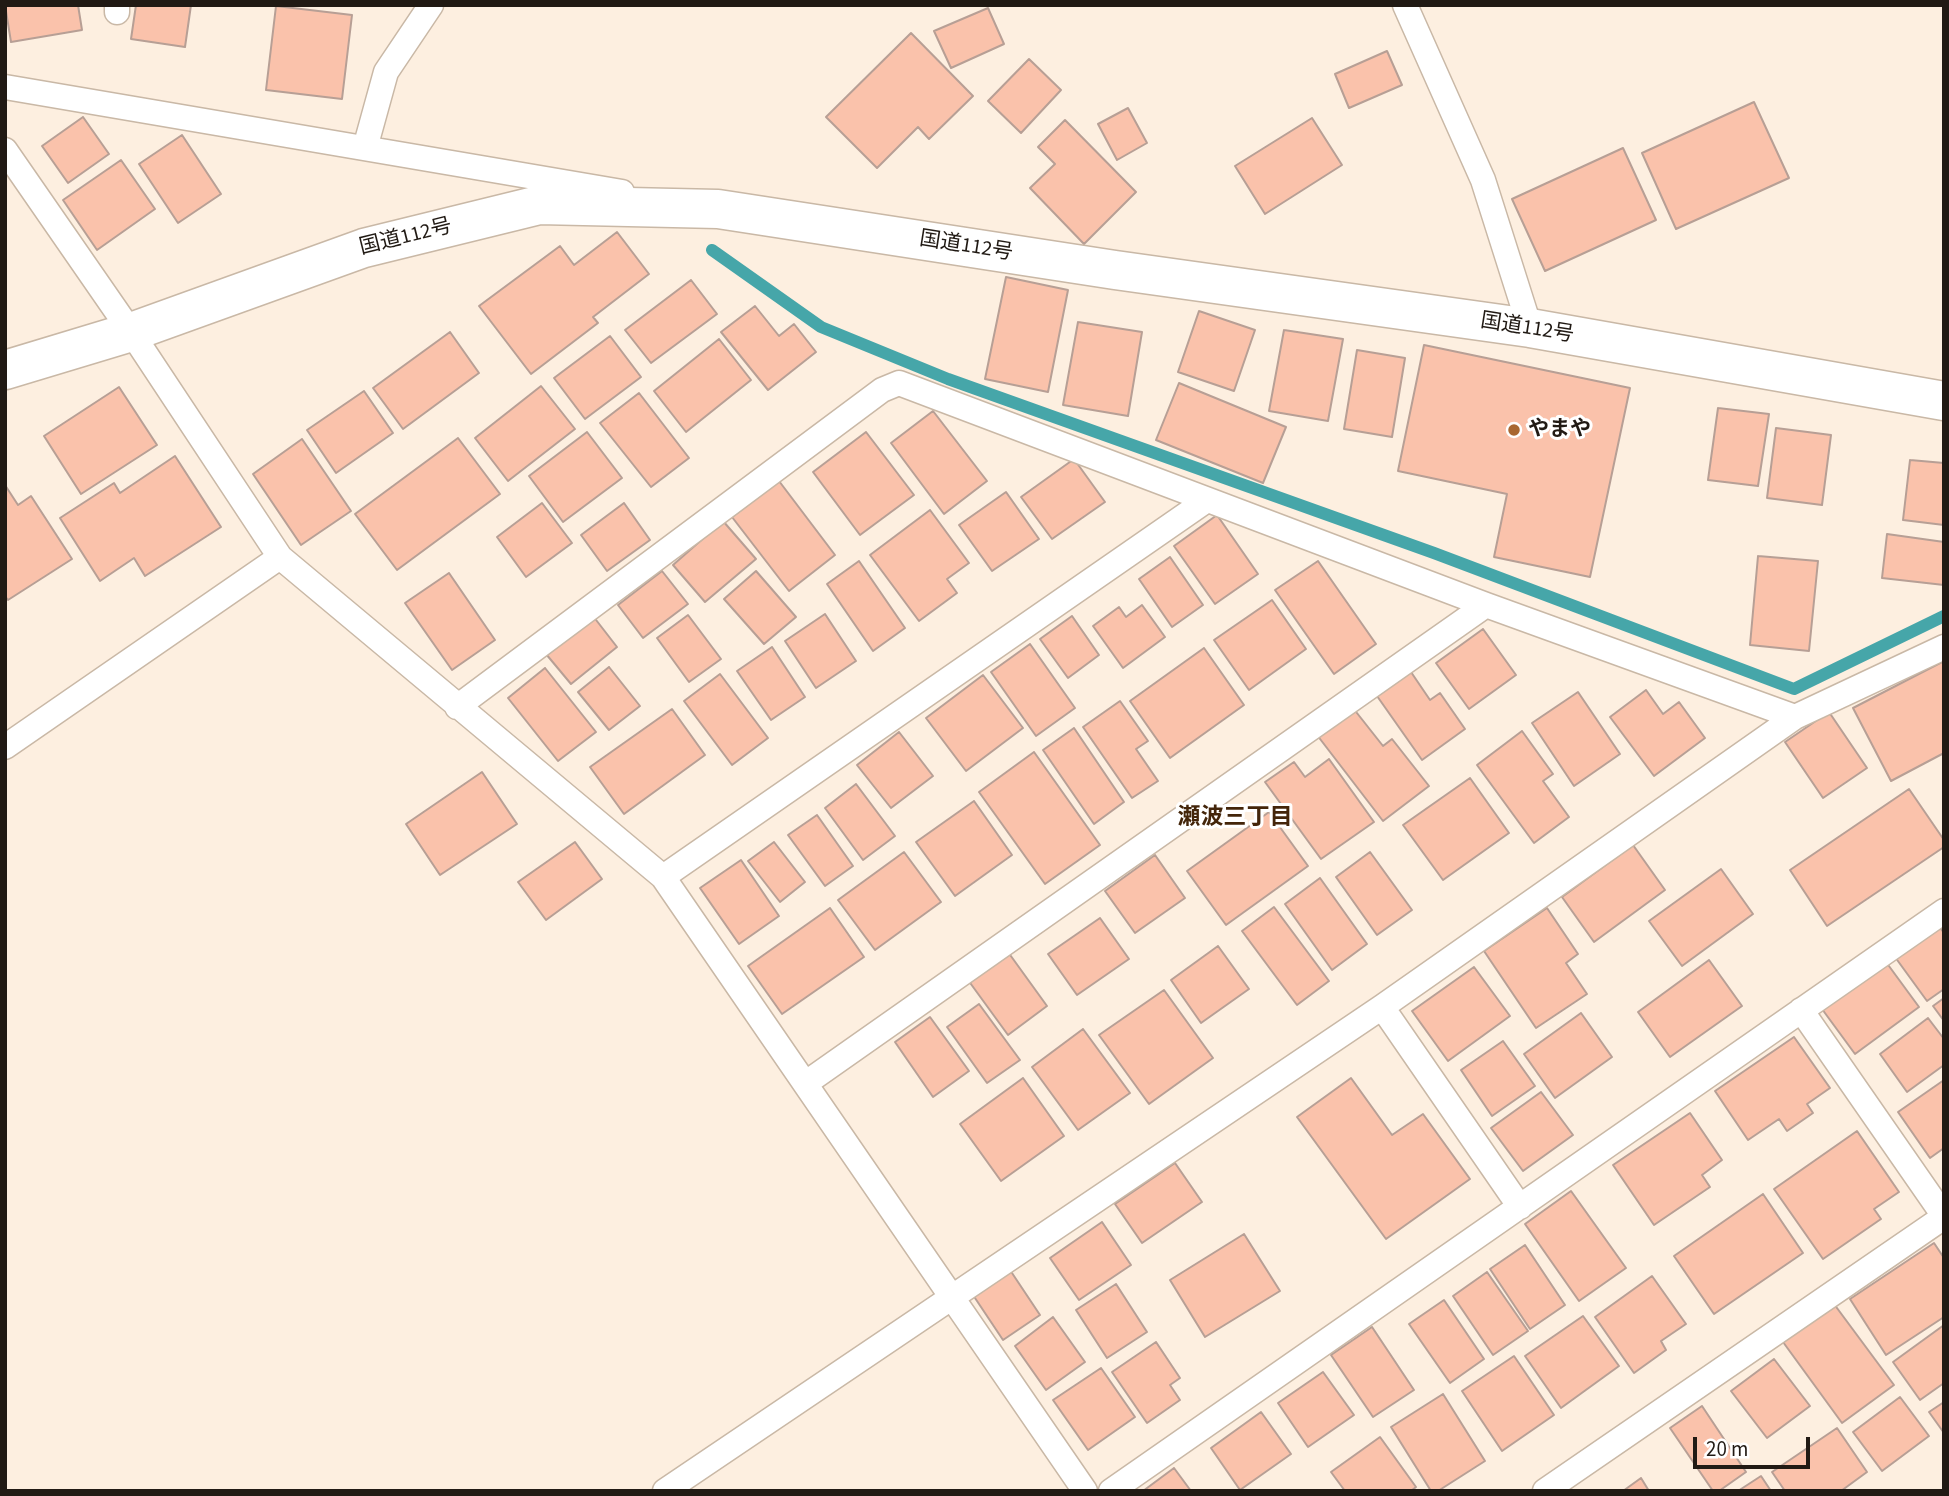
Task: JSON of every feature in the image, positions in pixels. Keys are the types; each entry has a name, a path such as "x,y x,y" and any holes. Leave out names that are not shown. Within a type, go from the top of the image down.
{"highway":[{"name":"国道112号","path":"5,370 131,332 364,248 539,205 718,209 1115,271 1530,328 1944,401"}],"lane":[{"path":"365,148 386,72 431,5"},
{"path":"1405,5 1483,180 1530,328"},
{"path":"5,87 718,209"},
{"path":"5,150 131,332 281,557 663,877 1085,1491"},
{"path":"457,706 882,390 899,383 1486,605 1795,717"},
{"path":"663,877 1207,500"},
{"path":"5,747 281,557"},
{"path":"806,1083 1486,605"},
{"path":"665,1491 1382,1007 1795,717 1944,647"},
{"path":"1111,1491 1944,911"},
{"path":"1382,1007 1520,1207"},
{"path":"1545,1491 1944,1217 1801,1010"}],"building":[{"path":"5,5 78,5 82,30 11,42"},
{"path":"136,5 191,5 185,47 131,39"},
{"path":"276,6 352,15 342,99 266,90"},
{"path":"988,8 1004,44 951,68 934,31"},
{"path":"911,33 973,96 929,139 918,127 877,168 826,117"},
{"path":"1387,51 1402,85 1349,108 1335,74"},
{"path":"1029,59 1061,90 1021,133 988,101"},
{"path":"1754,102 1789,178 1676,229 1642,153"},
{"path":"1128,108 1147,143 1117,160 1098,124"},
{"path":"83,117 109,154 68,183 42,146"},
{"path":"1312,118 1342,165 1265,214 1235,166"},
{"path":"1065,120 1136,192 1084,244 1030,188 1055,164 1038,147"},
{"path":"182,135 221,194 178,223 139,164"},
{"path":"1623,148 1656,220 1545,271 1512,199"},
{"path":"121,160 155,209 97,250 63,200"},
{"path":"617,232 649,274 593,317 598,323 531,374 479,306 560,246 574,265"},
{"path":"1006,277 1068,290 1048,392 985,379"},
{"path":"691,280 717,314 651,363 625,330"},
{"path":"755,306 779,336 794,324 816,352 768,390 721,332"},
{"path":"1199,311 1255,330 1234,391 1178,372"},
{"path":"1078,322 1142,332 1128,416 1063,405"},
{"path":"1284,330 1343,339 1328,421 1269,411"},
{"path":"450,332 479,373 403,429 373,388"},
{"path":"610,336 641,377 585,419 554,378"},
{"path":"719,339 751,380 686,432 654,391"},
{"name":"やまや","path":"1424,345 1630,388 1590,577 1494,557 1507,494 1398,471"},
{"path":"1357,350 1405,358 1392,437 1344,429"},
{"path":"1179,383 1286,427 1263,483 1156,440"},
{"path":"541,386 575,429 508,481 475,438"},
{"path":"119,387 157,445 81,494 44,436"},
{"path":"364,391 393,433 336,473 307,430"},
{"path":"639,393 689,458 651,487 600,423"},
{"path":"1718,408 1769,414 1758,486 1708,480"},
{"path":"933,411 987,481 944,514 891,443"},
{"path":"1776,428 1831,435 1822,505 1767,498"},
{"path":"587,432 622,478 563,522 529,476"},
{"path":"866,432 914,495 860,535 813,472"},
{"path":"458,438 500,494 397,570 355,514"},
{"path":"302,439 351,511 301,545 253,474"},
{"path":"175,456 221,527 145,576 134,558 100,581 60,518 114,483 120,493"},
{"path":"1074,459 1105,502 1052,539 1021,497"},
{"path":"1910,460 1944,463 1944,525 1903,520"},
{"path":"779,481 835,555 789,591 732,517"},
{"path":"5,485 18,505 31,496 72,559 8,600 5,596"},
{"path":"1006,492 1039,539 992,571 959,525"},
{"path":"542,503 572,543 526,577 497,537"},
{"path":"624,503 650,540 607,571 581,535"},
{"path":"930,510 969,563 947,579 957,593 919,621 870,555"},
{"path":"1217,515 1258,574 1215,604 1174,546"},
{"path":"723,521 756,559 705,602 673,565"},
{"path":"1887,534 1944,542 1944,585 1882,578"},
{"path":"1758,556 1818,561 1809,651 1750,645"},
{"path":"1170,557 1203,605 1172,627 1139,579"},
{"path":"859,561 905,628 873,651 827,584"},
{"path":"1318,561 1376,644 1334,674 1275,590"},
{"path":"662,571 688,604 643,638 618,605"},
{"path":"756,571 796,617 764,644 724,599"},
{"path":"449,573 495,640 452,670 405,603"},
{"path":"1272,600 1306,649 1249,690 1214,640"},
{"path":"1142,605 1165,637 1123,668 1093,626 1119,607 1126,617"},
{"path":"825,614 856,661 816,688 785,641"},
{"path":"688,615 721,659 689,682 657,638"},
{"path":"593,616 617,647 571,684 546,654"},
{"path":"1072,616 1099,655 1068,678 1040,639"},
{"path":"1483,629 1516,675 1469,709 1436,663"},
{"path":"1030,644 1075,708 1036,736 991,672"},
{"path":"772,647 805,697 771,720 737,671"},
{"path":"1204,648 1244,705 1170,758 1130,701"},
{"path":"1944,661 1944,753 1891,781 1853,708"},
{"path":"609,667 640,706 609,730 578,692"},
{"path":"545,668 596,732 558,761 508,698"},
{"path":"1411,672 1430,700 1440,693 1465,729 1422,760 1377,696"},
{"path":"720,674 768,738 732,765 684,701"},
{"path":"983,675 1023,728 966,771 926,718"},
{"path":"1646,690 1663,714 1679,702 1705,738 1654,776 1610,717"},
{"path":"1578,692 1620,754 1574,786 1532,723"},
{"path":"1120,701 1148,741 1136,749 1158,781 1132,798 1083,727"},
{"path":"1353,708 1383,746 1392,739 1429,786 1383,821 1317,735"},
{"path":"672,709 705,755 624,814 590,767"},
{"path":"1829,712 1867,768 1823,798 1785,742"},
{"path":"1074,728 1124,802 1094,824 1043,750"},
{"path":"1522,731 1553,774 1543,781 1569,817 1534,843 1477,765"},
{"path":"899,732 933,776 891,808 857,765"},
{"path":"1034,752 1100,845 1045,884 979,792"},
{"path":"1329,759 1374,822 1321,859 1265,782 1294,762 1305,777"},
{"path":"482,772 517,824 440,875 406,824"},
{"path":"1470,778 1509,833 1443,880 1403,825"},
{"path":"856,784 895,836 863,860 825,808"},
{"path":"1909,789 1944,840 1944,847 1827,926 1790,870"},
{"path":"974,801 1012,855 955,896 916,842"},
{"path":"1269,812 1308,866 1226,925 1187,871"},
{"path":"817,815 853,866 825,886 788,835"},
{"path":"575,842 602,879 546,920 518,882"},
{"path":"774,842 805,882 780,902 748,861"},
{"path":"1633,845 1665,890 1594,942 1562,897"},
{"path":"904,852 941,902 875,950 838,900"},
{"path":"1370,852 1412,910 1377,935 1336,877"},
{"path":"1155,855 1185,898 1135,933 1105,891"},
{"path":"741,860 779,916 739,944 700,888"},
{"path":"1721,869 1753,914 1682,966 1649,921"},
{"path":"1320,878 1367,944 1332,970 1285,904"},
{"path":"1274,907 1329,981 1297,1005 1242,931"},
{"path":"830,908 864,957 782,1014 748,966"},
{"path":"1547,908 1578,954 1566,963 1587,994 1536,1028 1484,951"},
{"path":"1100,918 1129,959 1077,995 1048,954"},
{"path":"1938,925 1944,933 1944,989 1927,1001 1895,957"},
{"path":"1218,946 1249,989 1201,1023 1171,980"},
{"path":"1008,952 1047,1006 1008,1035 968,980"},
{"path":"1709,960 1742,1006 1670,1057 1638,1012"},
{"path":"1886,962 1919,1007 1855,1054 1822,1009"},
{"path":"1474,967 1510,1016 1448,1061 1412,1011"},
{"path":"1164,990 1213,1058 1149,1104 1099,1035"},
{"path":"1944,998 1944,1021 1933,1006"},
{"path":"979,1004 1020,1060 987,1083 947,1027"},
{"path":"1581,1013 1612,1057 1555,1098 1524,1054"},
{"path":"930,1017 969,1071 933,1097 895,1042"},
{"path":"1928,1018 1944,1039 1944,1065 1907,1092 1880,1054"},
{"path":"1083,1029 1130,1093 1078,1130 1032,1067"},
{"path":"1794,1037 1830,1088 1807,1104 1813,1113 1787,1131 1779,1119 1748,1140 1715,1091"},
{"path":"1503,1041 1535,1086 1492,1116 1461,1070"},
{"path":"1023,1078 1064,1136 1001,1181 960,1124"},
{"path":"1351,1078 1392,1135 1423,1114 1470,1179 1386,1239 1297,1117"},
{"path":"1944,1080 1944,1148 1930,1158 1898,1112"},
{"path":"1541,1092 1573,1135 1523,1171 1491,1128"},
{"path":"1690,1113 1722,1160 1702,1175 1710,1187 1654,1225 1613,1165"},
{"path":"1857,1131 1899,1192 1874,1209 1881,1219 1823,1259 1774,1189"},
{"path":"1175,1163 1202,1202 1142,1243 1115,1204"},
{"path":"1571,1191 1626,1268 1579,1301 1525,1224"},
{"path":"1763,1194 1803,1253 1714,1314 1674,1256"},
{"path":"1102,1222 1131,1265 1079,1300 1050,1258"},
{"path":"1244,1234 1280,1291 1205,1337 1170,1280"},
{"path":"1934,1243 1944,1258 1944,1317 1886,1355 1850,1299"},
{"path":"1525,1245 1565,1305 1530,1329 1490,1269"},
{"path":"1010,1270 1040,1315 1003,1340 973,1295"},
{"path":"1487,1272 1528,1331 1493,1355 1453,1296"},
{"path":"1652,1276 1686,1324 1661,1341 1666,1350 1634,1373 1595,1317"},
{"path":"1116,1284 1147,1332 1107,1358 1076,1310"},
{"path":"1444,1300 1484,1359 1450,1383 1409,1324"},
{"path":"1834,1304 1894,1385 1842,1423 1783,1342"},
{"path":"1583,1316 1619,1366 1561,1408 1525,1356"},
{"path":"1053,1317 1085,1362 1046,1390 1015,1346"},
{"path":"1944,1325 1944,1383 1920,1400 1893,1362"},
{"path":"1372,1327 1414,1390 1373,1417 1331,1355"},
{"path":"1156,1342 1180,1378 1170,1385 1180,1400 1147,1423 1112,1372"},
{"path":"1514,1356 1554,1415 1502,1451 1462,1391"},
{"path":"1774,1359 1810,1406 1767,1438 1731,1391"},
{"path":"1101,1368 1135,1417 1088,1450 1053,1400"},
{"path":"1323,1372 1354,1415 1308,1447 1278,1403"},
{"path":"1443,1394 1485,1461 1438,1491 1431,1491 1391,1427"},
{"path":"1900,1397 1929,1436 1882,1471 1853,1432"},
{"path":"1944,1402 1944,1433 1929,1412"},
{"path":"1702,1406 1746,1472 1719,1491 1713,1491 1670,1428"},
{"path":"1261,1412 1291,1454 1240,1490 1211,1448"},
{"path":"1837,1428 1867,1472 1841,1491 1785,1491 1772,1472"},
{"path":"1380,1437 1416,1487 1411,1491 1345,1491 1331,1472"},
{"path":"1174,1468 1191,1491 1143,1491"},
{"path":"1761,1476 1771,1491 1738,1491"},
{"path":"1641,1478 1649,1491 1623,1491"}],"waterway":[{"path":"712,250 821,327 948,379 1434,553 1794,689 1944,616"}],"place":[{"name":"やまや","path":"1514,430"}],"district":[{"name":"瀬波三丁目","path":"1235,819"}]}
